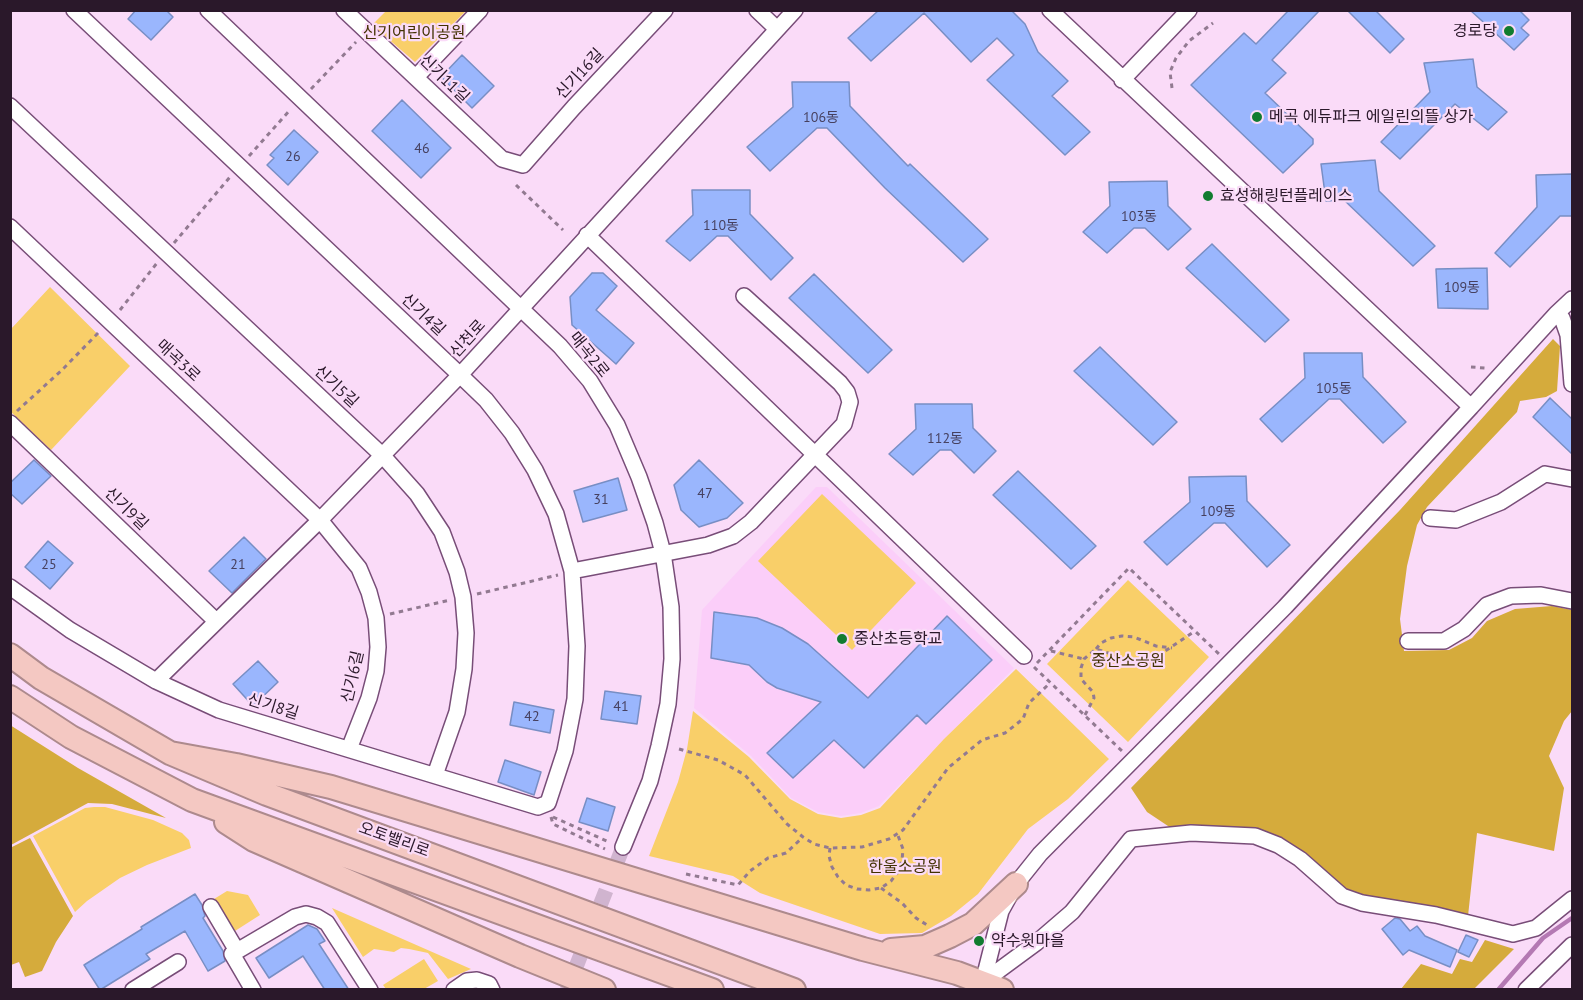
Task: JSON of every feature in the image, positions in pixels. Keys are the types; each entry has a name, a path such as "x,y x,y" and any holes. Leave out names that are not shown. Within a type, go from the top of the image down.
{"highway":[{"name":"오토밸리로","path":"10,655 41,678 170,753 267,794 794,990"},
{"name":"오토밸리로","path":"10,697 36,716 71,736 192,800 712,990"},
{"path":"170,753 236,765 331,787 863,949 957,973 989,987"},
{"path":"192,800 254,840 462,932 604,990"},
{"path":"863,949 925,947 973,924 1016,884"}],"street":[{"name":"신기4길","path":"74,10 486,400 512,433 536,470 556,514 572,572 577,646 575,699 565,752 546,809"},
{"name":"매곡2로","path":"208,10 560,346 590,381 618,425 639,477 663,553 671,607 672,659 668,704 650,781 616,844"},
{"name":"신기11길","path":"344,10 502,159 523,165"},
{"path":"416,77 480,10"},
{"name":"신기16길","path":"523,165 665,10"},
{"path":"757,10 777,29"},
{"name":"신천로","path":"156,681 383,456 795,10"},
{"path":"1050,10 1471,407"},
{"path":"1122,80 1189,10"},
{"name":"신기5길","path":"10,106 383,456 417,494 442,532 457,572 463,597 465,645 464,669 457,712 435,774"},
{"name":"매곡3로","path":"10,227 320,520"},
{"path":"587,235 1029,662"},
{"path":"572,572 708,545 733,537 751,522 844,424 850,402 847,392 840,383 744,296"},
{"path":"989,987 1002,911 1016,884 1040,854 1285,607 1572,299"},
{"path":"1556,314 1562,318 1568,335 1572,384"},
{"name":"신기9길","path":"12,418 216,621"},
{"path":"1430,518 1456,520 1501,502 1545,474 1572,479"},
{"name":"신기6길","path":"320,520 359,568 376,618 378,647 376,671 369,698 349,749"},
{"name":"신기8길","path":"10,587 70,630 156,681 219,710 546,809"},
{"path":"1408,641 1444,641 1464,629 1487,605 1511,596 1541,595 1572,600"},
{"path":"989,987 1072,912 1131,839 1191,832 1255,836 1278,845 1300,859 1342,896 1362,903 1436,915 1513,934 1536,928 1572,899"},
{"path":"211,907 237,951"},
{"path":"253,990 232,954 295,917 306,914 327,923 370,990"},
{"path":"1526,990 1571,948"},
{"path":"133,990 178,962"},
{"path":"454,990 467,981 477,980 489,984 492,990"}],"path":[{"path":"1172,88 1170,72 1176,58 1189,41 1213,23"},
{"path":"309,90 360,38"},
{"path":"245,160 291,108"},
{"path":"172,245 232,176"},
{"path":"516,185 563,230"},
{"path":"117,314 160,260"},
{"path":"12,418 103,329"},
{"path":"1471,367 1485,368"},
{"path":"1029,662 1050,650 1129,568 1219,654"},
{"path":"1096,649 1129,660 1141,661 1155,658 1173,648 1195,631"},
{"path":"1085,716 1094,698 1093,692 1081,679 1081,668 1083,659 1101,643 1122,636 1134,637 1156,646 1173,648"},
{"path":"1050,650 1083,659"},
{"path":"1028,673 1029,662"},
{"path":"1029,662 1124,753"},
{"path":"679,749 718,760 745,775 787,824 814,844 830,848 862,847 888,839 903,830 948,768 982,740 1005,733 1023,720 1029,703 1050,682"},
{"path":"546,809 616,844"},
{"path":"546,809 553,824 606,850"},
{"path":"830,848 829,856 832,867 846,885 858,890 881,888 898,872 902,861 903,849 897,833"},
{"path":"682,873 738,885 759,864 768,858 786,853 803,837"},
{"path":"881,888 928,926"}],"shaded area":[{"path":"1553,339 1560,346 1557,391 1546,397 1520,401 1517,412 1427,507 1417,525 1407,566 1400,619 1404,651 1449,650 1472,638 1487,621 1515,609 1552,606 1572,610 1572,711 1564,721 1549,756 1564,788 1554,851 1477,833 1468,916 1344,890 1279,839 1171,828 1147,812 1131,788 1400,510"},
{"name":"중산초등학교","path":"816,487 827,487 1014,668 879,806 861,813 841,816 818,812 791,798 751,756 694,708 702,610"},
{"path":"10,725 78,768 166,818 112,804 88,803 11,845"},
{"path":"30,838 73,916 56,942 42,971 25,977 19,962 11,965 10,848"},
{"path":"1485,940 1514,949 1474,989 1401,989 1421,964 1452,974 1460,959 1472,962"}],"green space":[{"name":"신기어린이공원","path":"387,10 466,11 415,62 372,25"},
{"path":"50,287 130,366 51,450 10,411 11,329"},
{"path":"822,494 916,583 852,650 758,561"},
{"name":"중산소공원","path":"1128,580 1209,657 1128,742 1047,664"},
{"name":"한울소공원","path":"1016,669 1109,759 1068,799 1028,829 978,894 951,916 922,933 880,934 760,893 733,876 649,856 678,782 687,749 693,711 749,757 790,799 818,814 841,818 861,815 880,808 944,739"},
{"path":"105,807 153,820 182,833 189,840 191,848 120,878 75,912 33,836 85,808"},
{"path":"227,891 248,895 260,915 235,931 214,899"},
{"path":"332,908 471,969 448,979 428,953 401,948 394,952 374,949 363,957"},
{"path":"424,959 438,981 424,989 386,989 383,985"}],"building":[{"path":"136,10 166,10 173,17 151,40 128,19"},
{"path":"879,10 1011,10 1025,24 1038,52 1068,81 1052,96 1090,132 1065,155 987,80 1014,55 997,38 971,62 924,13 871,61 848,38"},
{"name":"메곡 에듀파크 에일린의뜰 상가","path":"1289,10 1320,10 1272,60 1286,73 1265,93 1313,139 1313,144 1283,173 1191,85 1244,33 1256,44"},
{"path":"1347,10 1375,10 1404,39 1390,53"},
{"name":"경로당","path":"1470,10 1519,10 1529,20 1521,28 1529,35 1514,50"},
{"path":"462,55 494,86 472,108 441,77"},
{"path":"1473,59 1477,87 1507,112 1488,130 1455,104 1400,159 1381,142 1430,92 1424,63"},
{"path":"792,82 849,82 850,106 908,166 910,164 988,239 963,262 885,188 827,128 817,128 770,171 747,147 793,107"},
{"path":"402,100 451,148 421,178 372,131"},
{"path":"294,130 318,152 288,185 267,165 274,158 270,155"},
{"path":"1375,160 1379,191 1435,246 1413,266 1344,200 1326,201 1321,164"},
{"path":"1572,174 1572,216 1560,216 1510,267 1495,253 1537,207 1536,175"},
{"path":"1167,181 1168,206 1191,229 1168,250 1145,228 1134,228 1107,253 1083,232 1110,206 1109,182"},
{"path":"692,190 750,190 750,214 793,258 771,280 728,236 717,236 690,261 666,241 693,215"},
{"path":"1212,244 1289,320 1265,342 1186,268"},
{"path":"1487,268 1488,309 1438,308 1436,269"},
{"path":"592,273 603,273 617,286 596,310 634,343 616,364 572,325 570,297"},
{"path":"814,274 892,350 868,373 789,298"},
{"path":"1100,347 1177,422 1153,445 1074,371"},
{"path":"1304,353 1362,353 1363,377 1406,422 1383,443 1340,399 1329,399 1282,442 1260,419 1305,378"},
{"path":"1550,398 1572,419 1572,454 1533,417"},
{"path":"915,404 972,404 973,428 996,451 974,473 951,450 940,450 913,475 889,454 916,429"},
{"path":"34,460 51,476 22,504 10,493 10,483"},
{"path":"699,460 743,503 727,518 699,527 681,510 674,485"},
{"path":"1018,471 1096,546 1071,569 993,495"},
{"path":"1246,476 1247,501 1290,545 1267,567 1225,523 1214,523 1167,565 1144,542 1190,502 1189,477"},
{"path":"618,478 627,510 583,522 574,491"},
{"path":"244,537 266,559 232,593 209,571"},
{"path":"48,541 73,563 50,589 25,567"},
{"path":"714,612 757,618 782,628 808,644 868,698 947,616 992,660 926,724 917,715 864,768 834,740 793,778 767,753 821,702 777,688 749,665 711,658"},
{"path":"258,661 278,682 253,706 233,684"},
{"path":"605,691 641,696 637,724 601,719"},
{"path":"514,702 554,710 550,733 510,725"},
{"path":"505,760 541,772 534,795 498,782"},
{"path":"587,798 615,807 608,831 579,822"},
{"path":"195,894 202,905 205,916 203,918 223,951 225,961 208,971 185,931 146,954 150,959 100,990 84,965"},
{"path":"1395,918 1400,919 1410,931 1417,926 1425,936 1457,950 1450,967 1409,950 1403,955 1382,929"},
{"path":"308,925 317,929 325,941 319,944 349,990 325,990 303,956 269,978 256,958"},
{"path":"1466,935 1478,940 1469,957 1458,952"}],"waterway":[{"path":"1498,990 1543,938 1572,918"}],"tunnel":[{"path":"567,990 623,847"}],"place":[{"name":"경로당","path":"1509,31"},
{"name":"메곡 에듀파크 에일린의뜰 상가","path":"1257,117"},
{"name":"효성해링턴플레이스","path":"1208,196"},
{"name":"중산초등학교","path":"842,639"},
{"name":"약수윗마을","path":"979,941"}]}
